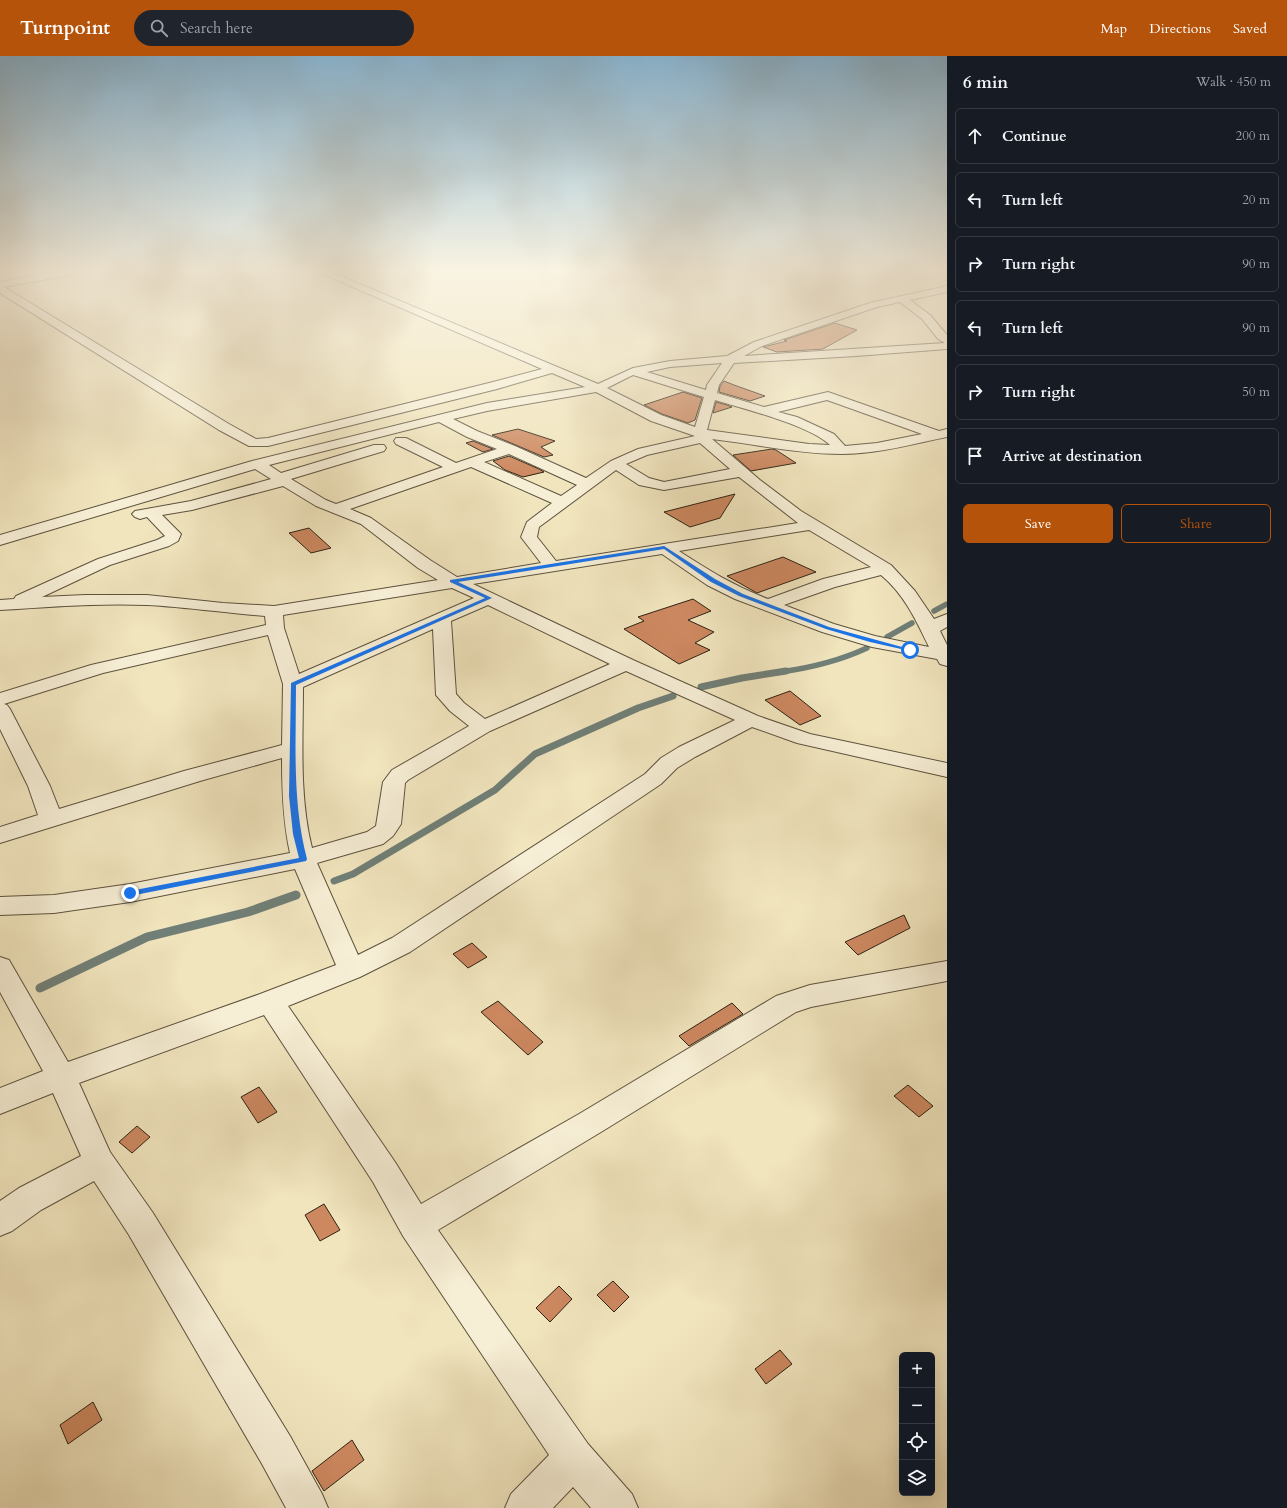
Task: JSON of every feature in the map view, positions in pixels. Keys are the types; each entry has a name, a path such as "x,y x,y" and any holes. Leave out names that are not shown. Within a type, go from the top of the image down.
{"street":[{"path":"82,340 224,427 254,443 268,442 493,386 554,369"},
{"path":"484,340 598,388 656,418 701,436 809,448 842,450 877,447 944,436"},
{"path":"771,340 743,350 731,359 710,390 711,395 701,422 701,436 740,472 770,495 812,525 847,544 885,569 903,586 917,606 945,657"},
{"path":"90,513 103,520 192,505 281,480 401,441 446,421 487,407 598,388 633,371 670,364 731,359 821,355 947,346"},
{"path":"753,370 821,355"},
{"path":"633,371 764,411 815,430 829,437 842,450"},
{"path":"718,378 732,375"},
{"path":"764,411 828,396 944,436"},
{"path":"0,540 257,464 446,421 472,434 510,449 587,484"},
{"path":"551,566 529,537 532,525 561,502 616,464 643,452 701,436"},
{"path":"401,441 455,468"},
{"path":"335,508 510,449"},
{"path":"472,462 561,502"},
{"path":"257,464 321,503 366,521 424,564 452,581 626,664 751,720 804,738 947,770"},
{"path":"616,464 645,484 653,486 664,486 740,472"},
{"path":"7,605 86,569 163,543 172,538 174,534 150,512"},
{"path":"0,699 98,669 274,620 452,581 812,525"},
{"path":"664,548 713,580 741,595 828,628 872,641 945,657"},
{"path":"769,605 829,584 885,569"},
{"path":"293,684 489,598"},
{"path":"7,605 85,600 147,600 223,608 274,620"},
{"path":"442,619 446,696 457,708 483,727"},
{"path":"274,620 293,684 292,796 297,834 303,859 351,970"},
{"path":"930,629 947,620"},
{"path":"0,906 54,904 130,893 303,859 375,838 385,831 389,824 394,782 400,775 483,727 626,664"},
{"path":"0,709 39,786 51,820"},
{"path":"0,1101 61,1076 270,1002 351,970 401,945 653,779 669,763 687,752 751,720"},
{"path":"0,835 192,776 292,749"},
{"path":"0,967 61,1076 99,1162 145,1230 276,1450 308,1508"},
{"path":"416,1224 590,1123 786,1004 810,996 947,971"},
{"path":"270,1002 384,1172 416,1224 574,1458 618,1508"},
{"path":"0,1220 30,1199 99,1162"},
{"path":"525,1508 574,1458"}],"building":[{"path":"784,340 840,340 823,349 777,352 763,347 787,341"},
{"path":"724,381 765,396 750,401 719,392 720,386"},
{"path":"683,392 702,398 695,420 688,423 662,414 644,405"},
{"path":"716,402 727,405 732,407 713,413"},
{"path":"518,429 555,441 541,447 553,455 544,457 492,435"},
{"path":"473,441 493,449 483,452 466,443"},
{"path":"772,449 796,463 751,471 733,455"},
{"path":"509,456 544,472 523,477 505,470 493,461"},
{"path":"735,494 720,518 690,527 664,512"},
{"path":"309,528 331,548 311,553 289,533"},
{"path":"783,557 816,572 757,593 727,576"},
{"path":"693,599 711,611 688,620 714,632 695,643 710,650 679,664 624,629 644,621 638,617"},
{"path":"790,691 821,716 800,725 765,700"},
{"path":"904,915 910,928 858,955 845,942"},
{"path":"472,943 487,957 468,968 453,954"},
{"path":"498,1001 543,1042 528,1055 481,1012"},
{"path":"732,1003 743,1014 689,1046 679,1036"},
{"path":"908,1085 933,1106 919,1117 894,1096"},
{"path":"259,1087 277,1112 258,1123 241,1097"},
{"path":"137,1126 150,1137 132,1153 119,1142"},
{"path":"324,1204 340,1230 320,1241 305,1215"},
{"path":"613,1281 629,1297 614,1312 597,1295"},
{"path":"559,1286 572,1299 550,1322 536,1308"},
{"path":"780,1350 792,1364 766,1384 755,1369"},
{"path":"93,1402 102,1420 68,1444 60,1425"},
{"path":"352,1440 364,1460 324,1491 312,1471"}],"waterway":[{"path":"934,611 947,604"},
{"path":"887,637 912,623"},
{"path":"782,672 846,657 867,648"},
{"path":"782,672 786,671"},
{"path":"701,687 742,678 782,672"},
{"path":"334,881 353,874 495,790 535,754 638,708 673,696"},
{"path":"40,988 147,937 248,912 296,895"}],"route":[{"path":"130,893 303,859 297,834 292,796 293,684 489,598 452,581 664,548 713,580 741,595 828,628 910,650"}]}
